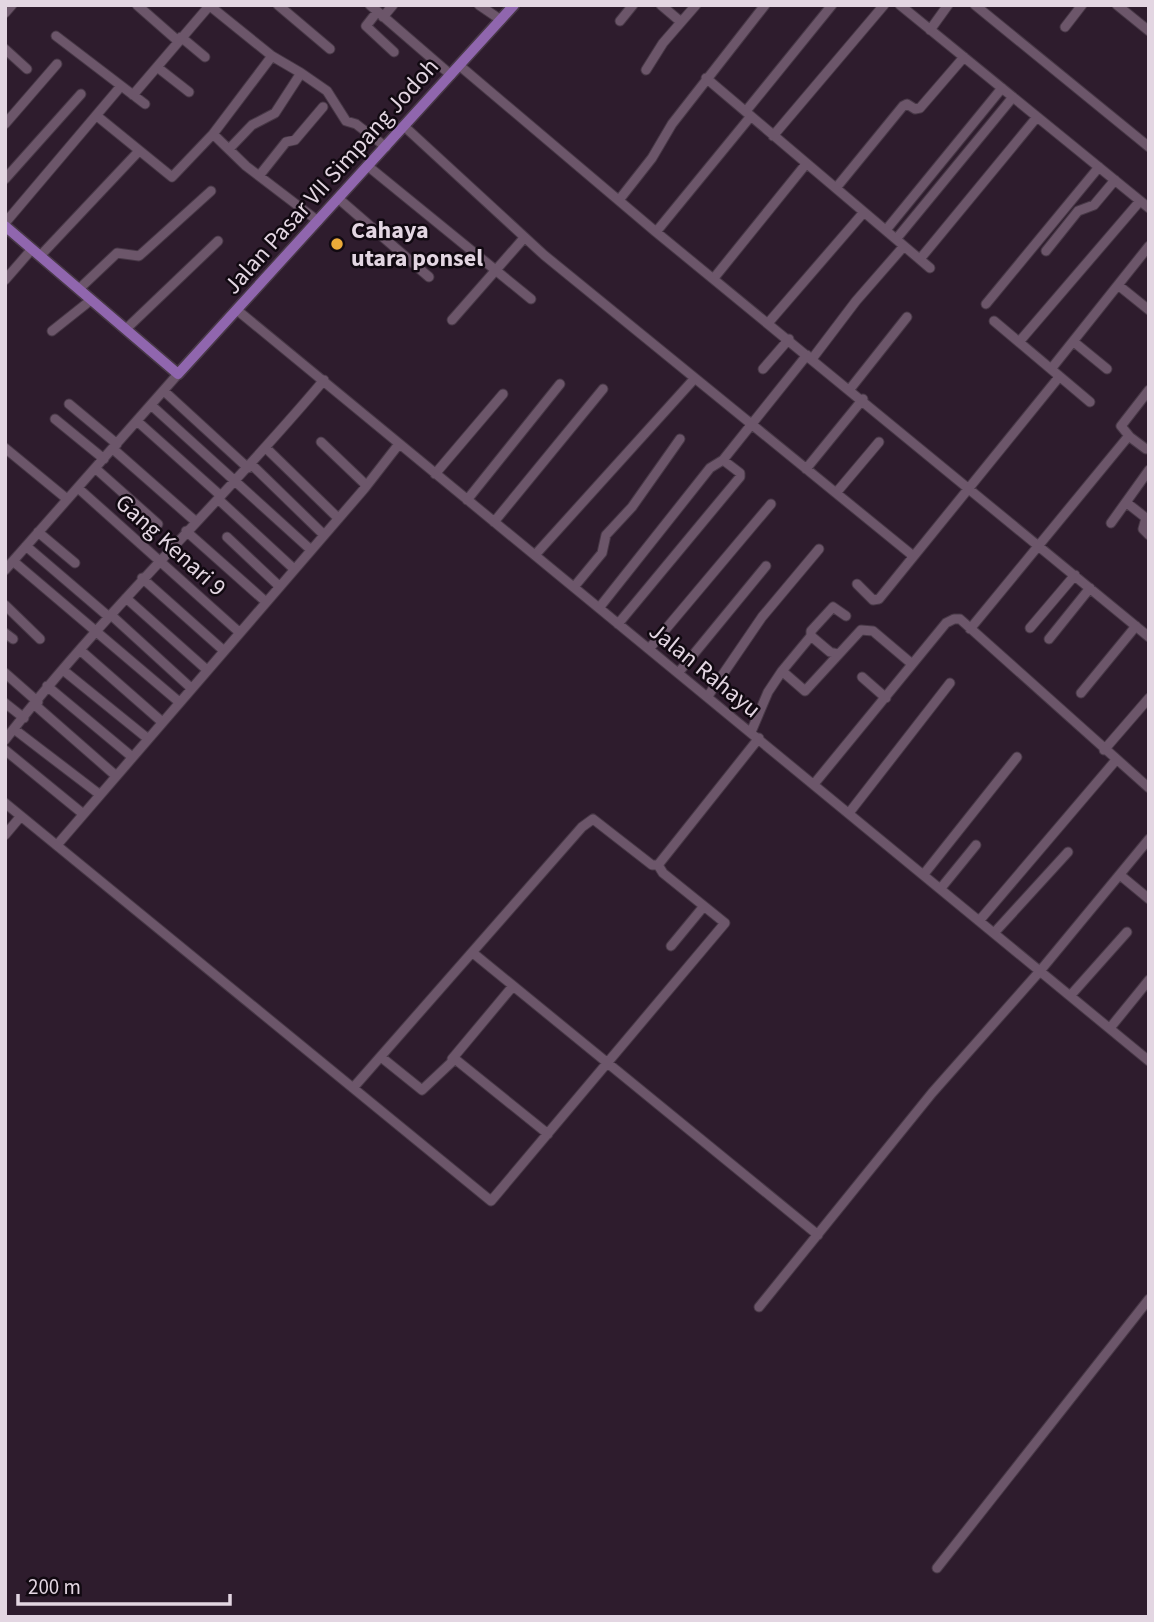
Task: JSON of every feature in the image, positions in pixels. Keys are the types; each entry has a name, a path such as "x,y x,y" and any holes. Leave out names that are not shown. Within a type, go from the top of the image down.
{"main road":[{"name":"Jalan Pasar VII Simpang Jodoh","path":"178,374 514,5"},
{"path":"5,225 178,374"}],"street":[{"path":"5,13 12,5"},
{"path":"137,5 205,57"},
{"path":"134,95 210,5 272,56 327,91 328,105 346,121 359,126 386,147"},
{"path":"278,5 330,49"},
{"path":"393,5 377,11 366,26 394,52"},
{"path":"479,5 501,20"},
{"path":"620,20 633,5"},
{"path":"661,5 681,22"},
{"path":"646,71 696,5"},
{"path":"619,200 652,158 668,128 765,5"},
{"path":"656,232 832,5"},
{"path":"773,136 884,5"},
{"path":"900,5 1149,208"},
{"path":"930,30 948,5"},
{"path":"975,5 1149,147"},
{"path":"1065,27 1082,5"},
{"path":"1117,5 1149,31"},
{"path":"377,11 451,75"},
{"path":"56,36 145,104"},
{"path":"5,49 27,69"},
{"path":"97,116 172,177 213,134 272,56"},
{"path":"836,188 903,106 907,104 915,109 920,108 964,57"},
{"path":"5,124 57,64"},
{"path":"157,66 189,92"},
{"path":"460,66 656,232 863,399 1149,637"},
{"path":"229,149 252,125 275,113 301,74"},
{"path":"706,78 930,268"},
{"path":"5,225 121,86"},
{"path":"886,230 1002,88"},
{"path":"5,179 81,94"},
{"path":"897,238 1013,97"},
{"path":"258,176 286,142 295,140 328,105"},
{"path":"920,259 1037,117"},
{"path":"405,127 524,238 912,555"},
{"path":"213,134 258,176 318,221"},
{"path":"5,280 138,152"},
{"path":"714,278 806,164"},
{"path":"369,167 531,299"},
{"path":"986,304 1099,167"},
{"path":"1046,251 1078,211 1094,205 1115,180"},
{"path":"79,289 118,253 139,256 211,191"},
{"path":"339,199 429,277"},
{"path":"1019,342 1140,201"},
{"path":"769,322 864,212"},
{"path":"452,320 524,238"},
{"path":"125,329 218,241"},
{"path":"599,608 710,468 723,460 904,246"},
{"path":"856,584 877,601 1055,373 1074,341 1149,246"},
{"path":"1118,285 1149,310"},
{"path":"52,331 92,300"},
{"name":"Jalan Rahayu","path":"237,310 1145,1058"},
{"path":"850,389 907,317"},
{"path":"994,321 1090,402"},
{"path":"764,369 789,339"},
{"path":"1074,341 1107,369"},
{"path":"5,570 178,374"},
{"path":"534,555 695,378"},
{"path":"5,740 36,704 47,686 142,578 266,449 324,380"},
{"path":"467,500 560,384"},
{"path":"494,522 603,389"},
{"path":"1146,449 1121,426 1149,390"},
{"path":"164,391 324,535"},
{"path":"435,474 503,394"},
{"path":"806,468 863,399"},
{"path":"69,404 195,521"},
{"path":"151,405 311,550"},
{"path":"55,419 104,459"},
{"path":"137,421 294,569"},
{"path":"970,629 1130,437"},
{"path":"574,587 602,553 606,535 632,507 680,439"},
{"path":"321,442 366,485"},
{"path":"836,493 878,442"},
{"path":"57,845 399,444"},
{"path":"5,448 67,499"},
{"path":"266,449 338,518"},
{"path":"618,624 740,477 740,472 723,460"},
{"path":"95,468 158,524"},
{"path":"1111,523 1127,503 1128,495 1149,470"},
{"name":"Gang Kenari 9","path":"78,488 239,632"},
{"path":"1127,503 1146,518 1143,529 1149,534"},
{"path":"649,649 771,504"},
{"path":"187,531 266,602"},
{"path":"38,532 75,563"},
{"path":"227,537 279,586"},
{"path":"26,546 191,688"},
{"path":"708,696 762,617 819,550"},
{"path":"13,561 178,701"},
{"path":"678,672 766,566"},
{"path":"1030,628 1074,575"},
{"path":"142,578 223,650"},
{"path":"1049,639 1090,588"},
{"path":"126,598 207,670"},
{"path":"5,605 40,639"},
{"path":"658,865 755,735 768,692 811,636 811,631 833,607 846,616"},
{"path":"814,784 950,620 960,620 1149,788"},
{"path":"1081,693 1136,626"},
{"path":"782,671 807,691 834,655 865,629 873,631 912,664"},
{"path":"811,636 834,655"},
{"path":"80,650 161,721"},
{"path":"63,670 147,738"},
{"path":"5,673 115,775"},
{"path":"862,677 886,698"},
{"path":"849,813 950,683"},
{"path":"47,686 131,756"},
{"path":"1104,750 1149,698"},
{"path":"5,703 24,718"},
{"path":"14,729 99,794"},
{"path":"5,750 82,813"},
{"path":"924,874 1017,757"},
{"path":"979,920 1116,760"},
{"path":"5,803 491,1201 725,923 663,873 658,865"},
{"path":"5,835 21,816"},
{"path":"353,1088 582,827 593,819 652,865 658,865"},
{"path":"760,1307 932,1093 1040,971 1149,839"},
{"path":"941,888 976,845"},
{"path":"994,933 1068,852"},
{"path":"1120,875 1149,899"},
{"path":"671,946 704,906"},
{"path":"1070,996 1127,933"},
{"path":"473,953 818,1235"},
{"path":"1110,1028 1149,980"},
{"path":"380,1057 422,1090 452,1059 513,986"},
{"path":"1145,1058 1149,1044"},
{"path":"452,1059 460,1062 548,1134"},
{"path":"937,1568 1149,1299"}],"place":[{"name":"Cahaya utara ponsel","path":"337,244"}]}
